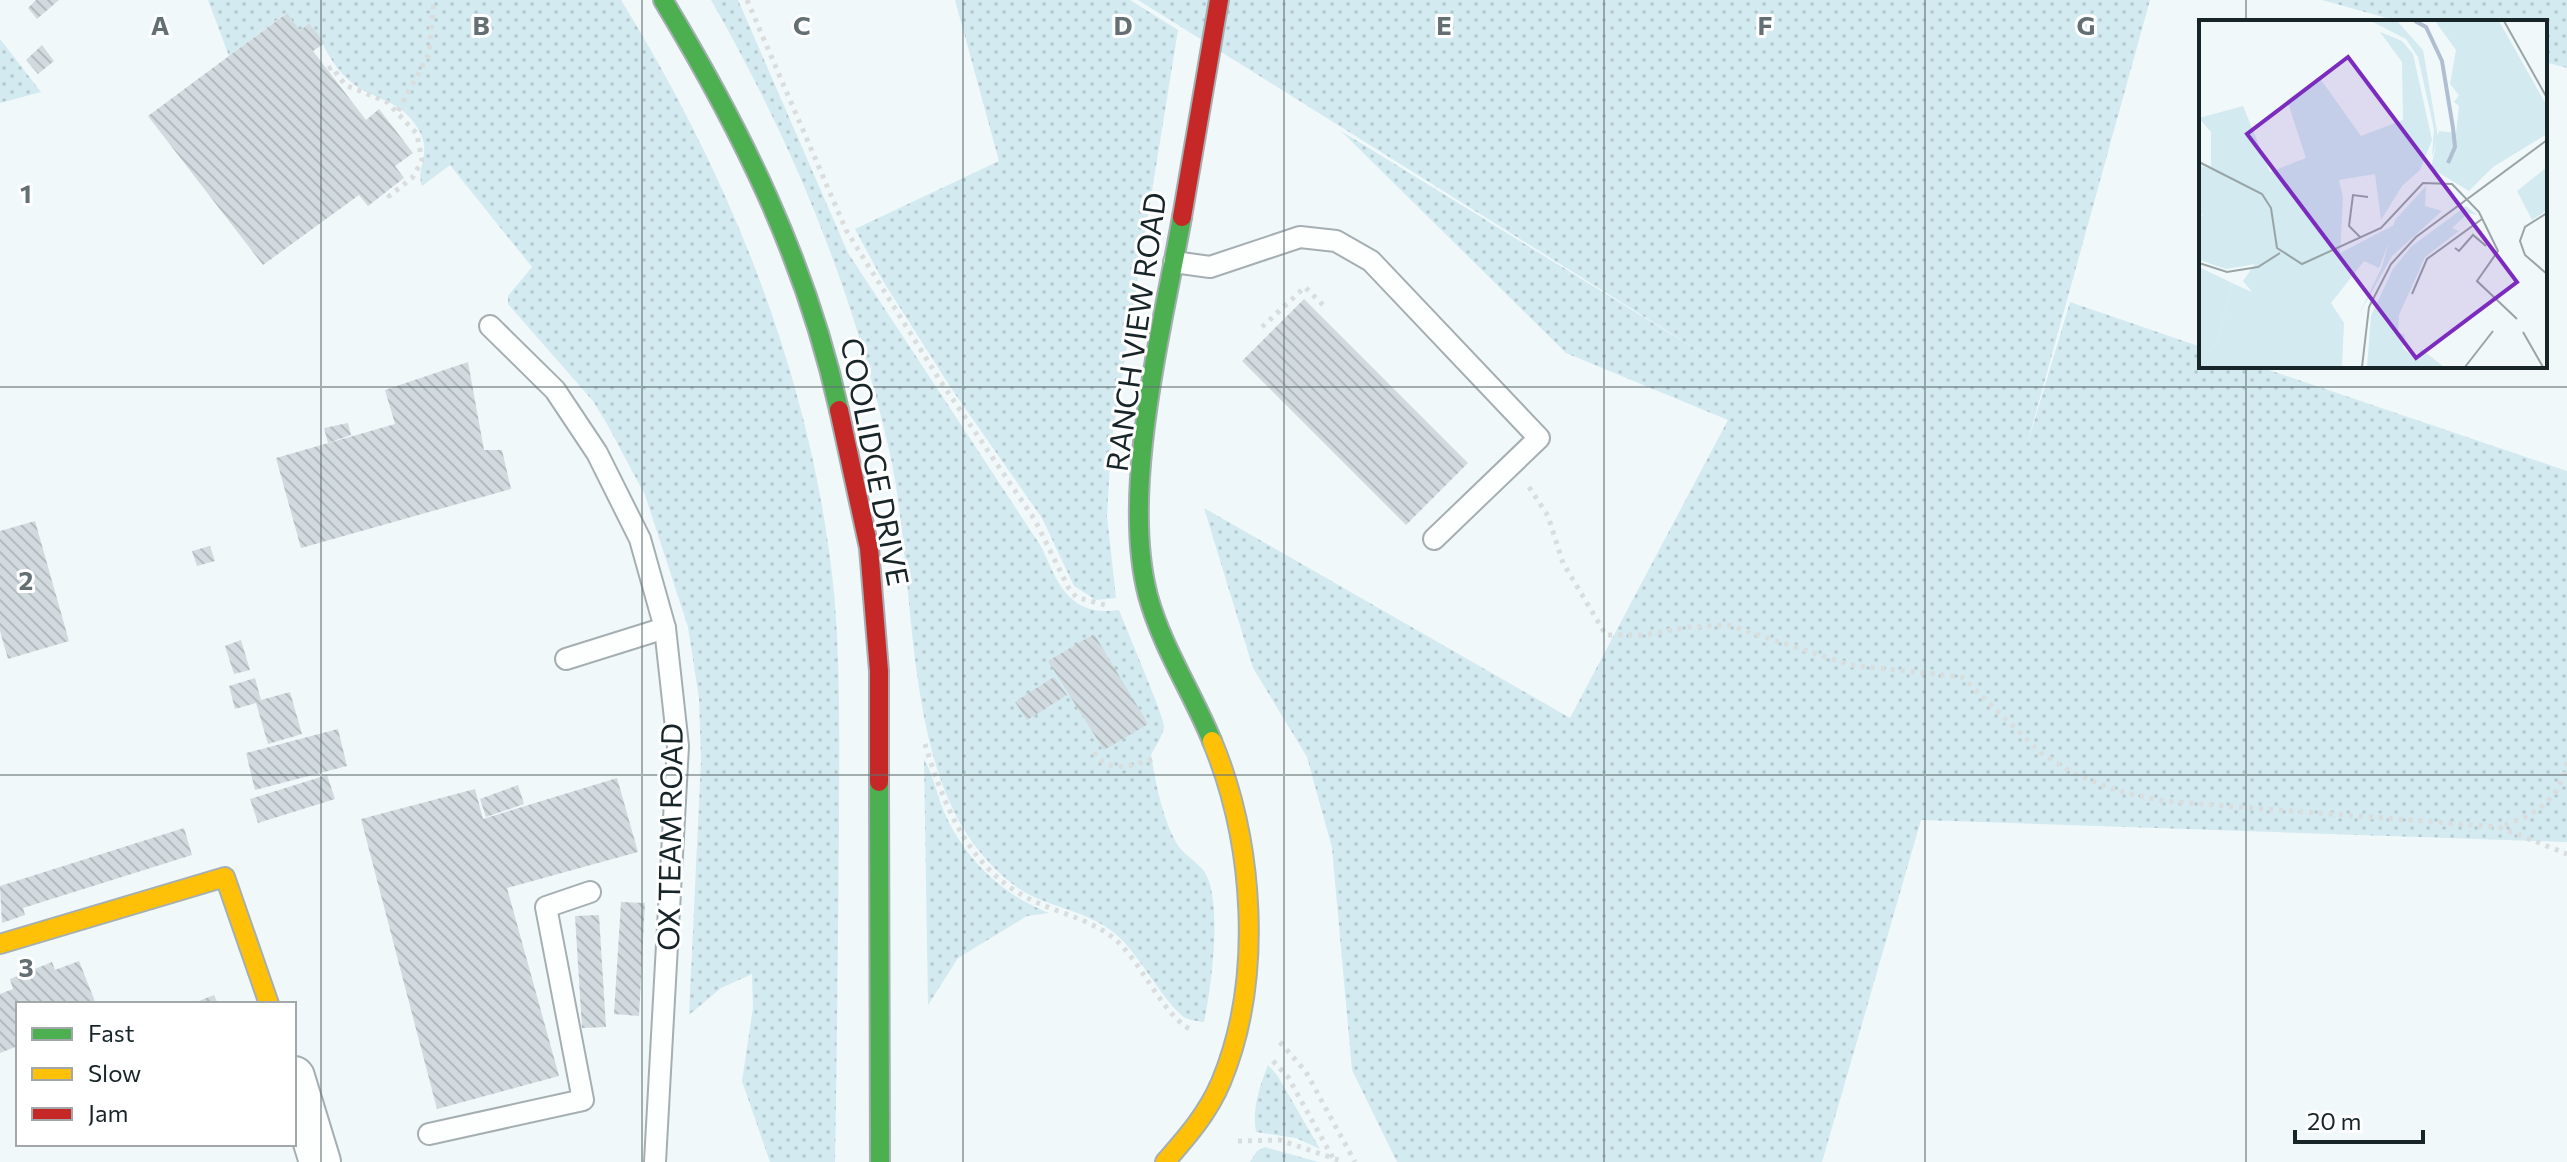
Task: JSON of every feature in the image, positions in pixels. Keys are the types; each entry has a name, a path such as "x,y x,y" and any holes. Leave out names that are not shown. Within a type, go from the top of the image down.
{"street":[{"name":"COOLIDGE DRIVE","path":"663,0 719,93 785,231 823,337 869,548 879,671 880,1162"},
{"name":"RANCH VIEW ROAD","path":"1170,1158 1203,1114 1234,1048 1242,1016 1247,943 1242,876 1226,778 1209,735 1170,660 1149,598 1143,567 1142,464 1219,0"},
{"path":"0,944 225,877 268,1002"},
{"path":"296,1084 320,1162"}],"lane":[{"path":"1174,262 1210,267 1300,237 1336,241 1371,261 1539,438 1434,539"},
{"name":"OX TEAM ROAD","path":"490,326 555,390 597,453 640,539 665,628 678,746 655,1162"},
{"path":"566,659 665,628"},
{"path":"429,1134 583,1100 546,907 590,892"}],"path":[{"path":"398,111 429,54 434,0"},
{"path":"747,0 846,230 939,379 1035,520 1068,587 1076,597 1094,605 1109,606"},
{"path":"328,69 332,67 345,85 359,94 376,97 398,111 417,134 422,161 412,178 389,196 386,192"},
{"path":"1262,327 1305,287 1325,307"},
{"path":"1513,463 1548,516 1563,563 1606,635 1644,635 1689,627 1728,625 1850,665 1962,677 2041,753 2073,773 2118,791 2163,801 2499,827 2567,854"},
{"path":"922,732 956,827 979,859 1022,896 1107,933 1148,978 1176,1020 1196,1033"},
{"path":"1094,752 1101,763 1112,767 1158,758"},
{"path":"2499,827 2533,816 2564,784 2567,762"},
{"path":"1280,1042 1306,1072 1355,1162"},
{"path":"1266,1056 1288,1077 1334,1160"},
{"path":"1170,1158 1251,1139 1280,1140 1344,1162"}],"shaded area":[{"path":"208,0 621,0 661,68 732,211 761,284 787,360 823,514 834,593 839,681 835,1162 770,1162 742,1081 753,1008 752,974 721,988 689,1015 701,760 699,699 688,627 645,495 607,424 593,401 508,304 508,296 532,267 450,165 422,186 424,145 417,127 402,110 359,88 344,75 309,23 300,31 286,13 229,56"},
{"path":"711,0 738,0 848,253 1042,548 1061,587 1078,604 1089,609 1119,610 1163,720 1161,738 1151,755 1164,812 1177,844 1203,870 1213,900 1214,944 1204,1022 1188,1019 1179,1013 1128,947 1111,931 1089,918 1030,895 1008,880 976,847 952,808 935,762 923,711 898,500 890,454 858,334 795,165"},
{"path":"955,0 1130,0 1178,30 1111,445 1107,516 1116,598 1096,600 1074,586 1042,518 953,391 883,281 855,229 999,161"},
{"path":"1138,0 2150,0 2025,452 2070,302 2199,346 2199,368 2263,368 2567,471 2567,842 1921,820 1822,1162 1397,1162 1352,1070 1332,848 1307,757 1253,668 1204,508 1570,718 1728,420 1566,353 1341,131 1728,369"},
{"path":"2322,0 2567,0 2567,68 2547,63 2547,20 2394,20"},
{"path":"0,39 41,92 0,103"},
{"path":"924,759 944,812 974,860 1015,896 1049,913 1027,916 958,958 928,1005"},
{"path":"1268,1065 1320,1149 1296,1138 1256,1132 1257,1098"},
{"path":"1265,1147 1318,1162 1250,1162 1257,1151"}],"building":[{"path":"36,0 59,0 37,19 28,8"},
{"path":"287,13 300,31 309,23 325,43 313,51 366,120 379,109 413,153 395,166 404,178 368,206 359,195 263,265 148,116"},
{"path":"42,45 54,61 38,74 26,60"},
{"path":"1304,299 1468,463 1406,525 1242,361"},
{"path":"468,362 484,450 502,450 511,489 301,548 276,458 395,424 385,390"},
{"path":"348,423 351,435 328,443 324,428"},
{"path":"35,521 69,641 8,659 0,631 0,531"},
{"path":"210,546 215,561 197,566 192,551"},
{"path":"1094,634 1148,724 1104,750 1048,661"},
{"path":"241,640 250,670 234,674 225,646"},
{"path":"1054,677 1067,695 1027,720 1015,702"},
{"path":"255,678 261,700 290,692 302,734 268,744 256,703 235,709 229,686"},
{"path":"338,729 347,766 255,790 246,753"},
{"path":"327,775 335,799 258,823 250,799"},
{"path":"617,778 638,852 507,888 559,1076 437,1109 361,819 475,789 483,819"},
{"path":"518,785 524,804 486,817 480,799"},
{"path":"184,828 192,855 23,908 25,915 2,923 0,886"},
{"path":"621,902 645,903 639,1016 614,1014"},
{"path":"599,915 606,1027 582,1028 575,916"},
{"path":"79,961 95,1002 16,1002 16,1047 0,1053 0,994 13,989 10,979 52,962 55,970"},
{"path":"214,995 217,1002 196,1002"}],"traffic: fast":[{"path":"663,0 745,148 790,249 809,301 839,410"},
{"path":"1182,217 1147,408 1141,458 1141,554 1154,615 1212,741"},
{"path":"879,782 880,1162"}],"traffic: slow":[{"path":"1165,1162 1216,1093 1235,1042 1244,999 1248,955 1245,866 1226,780 1212,741"},
{"path":"0,944 225,877 268,1002"}],"traffic: jam":[{"path":"1182,217 1219,0"},
{"path":"839,410 869,548 879,671 879,782"}]}
